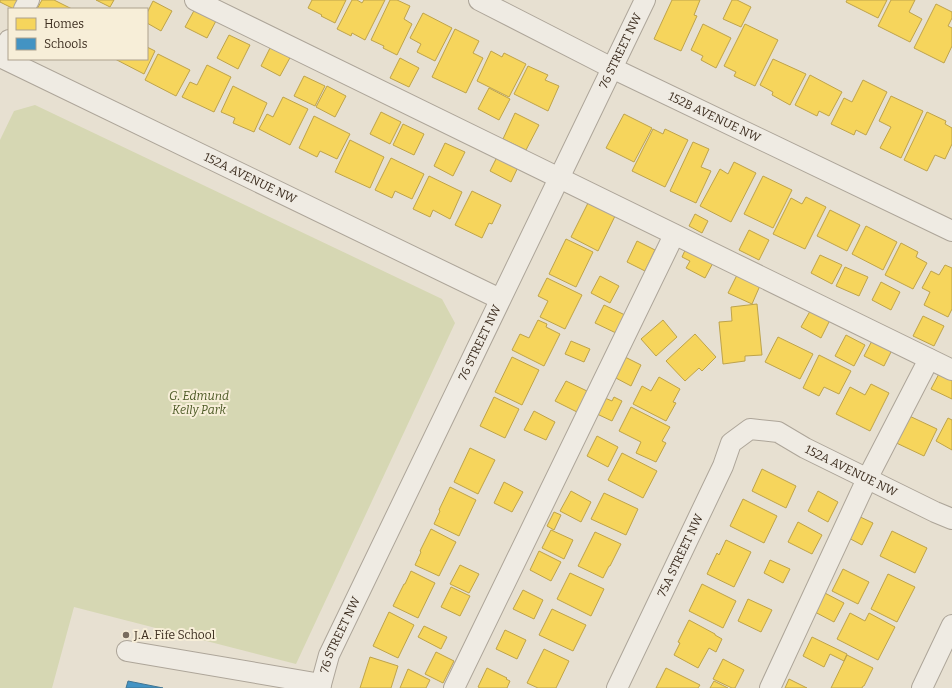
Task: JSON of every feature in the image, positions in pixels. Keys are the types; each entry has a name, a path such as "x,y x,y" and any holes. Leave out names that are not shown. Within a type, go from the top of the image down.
{"street":[{"path":"195,0 952,370"},
{"name":"152B AVENUE NW","path":"479,0 612,68 952,231"},
{"name":"76 STREET NW","path":"321,686 329,655 645,0"},
{"path":"2,63 8,43"},
{"name":"152A AVENUE NW","path":"2,63 500,299"},
{"path":"454,688 674,235"},
{"path":"770,688 867,478 929,359"},
{"name":"152A AVENUE NW","path":"750,428 778,432 805,448 952,519"},
{"name":"75A STREET NW","path":"617,688 723,466 732,443 750,428"},
{"path":"922,688 952,626"},
{"path":"127,651 321,686"}],"green space":[{"name":"G. Edmund Kelly Park","path":"35,105 442,299 455,323 296,664 74,607 52,688 0,688 0,140 14,111"}],"building: Homes":[{"path":"0,0 18,0 14,8 0,2"},
{"path":"42,0 54,0 70,8 38,8"},
{"path":"96,0 114,0 110,7"},
{"path":"312,0 346,0 335,23 308,8"},
{"path":"352,0 357,0 362,3 364,0 385,0 365,40 352,33 351,36 337,29"},
{"path":"390,0 397,0 410,6 404,19 412,24 397,55 383,48 384,46 371,40"},
{"path":"672,0 700,0 694,15 697,16 681,51 654,39"},
{"path":"732,0 737,0 751,7 741,27 723,19"},
{"path":"847,0 887,0 878,18 846,2"},
{"path":"891,0 915,0 909,12 922,19 910,42 878,26"},
{"path":"153,1 172,11 161,31 148,24 148,11"},
{"path":"936,4 952,12 952,18 948,26 952,28 952,46 944,63 914,48"},
{"path":"196,7 217,19 207,38 185,27"},
{"path":"423,13 452,28 435,61 417,52 421,44 410,38"},
{"path":"703,24 731,38 716,68 701,60 703,56 691,50"},
{"path":"745,24 778,40 755,86 734,76 736,72 724,66"},
{"path":"455,29 479,41 473,53 483,58 466,93 432,77"},
{"path":"229,35 250,45 238,69 217,58"},
{"path":"272,44 292,54 280,76 261,66"},
{"path":"148,48 155,51 144,74 117,60 148,60"},
{"path":"491,51 502,57 504,53 526,64 509,97 477,81"},
{"path":"158,54 190,70 176,96 145,80"},
{"path":"400,58 419,68 409,87 390,78"},
{"path":"773,59 806,74 790,105 772,95 773,92 760,85"},
{"path":"207,65 231,77 214,112 182,97 190,82 197,85"},
{"path":"528,66 548,75 545,80 559,86 548,111 514,94"},
{"path":"810,75 842,92 829,116 819,111 817,116 795,105"},
{"path":"304,76 325,86 315,106 294,96"},
{"path":"863,80 887,92 866,135 856,130 854,135 831,124 844,98 852,102"},
{"path":"233,86 267,103 254,132 233,123 235,118 221,112"},
{"path":"327,86 346,96 335,117 316,107"},
{"path":"489,88 510,99 499,120 478,109"},
{"path":"891,96 923,111 901,158 880,148 891,127 879,121"},
{"path":"283,97 308,109 290,145 259,129 267,114 273,117"},
{"path":"381,112 401,122 390,144 370,134"},
{"path":"927,112 946,121 945,124 952,128 952,144 945,159 935,155 927,171 904,160"},
{"path":"515,113 539,125 526,150 503,139"},
{"path":"624,114 652,128 634,162 606,148"},
{"path":"314,116 350,134 337,159 320,151 317,157 299,148"},
{"path":"403,124 424,134 414,155 393,145"},
{"path":"653,129 663,134 665,129 688,140 665,187 632,171"},
{"path":"350,140 384,157 370,188 335,172"},
{"path":"693,142 709,149 701,167 711,171 696,203 670,191"},
{"path":"445,143 465,152 453,176 434,166"},
{"path":"498,155 519,165 511,182 490,171"},
{"path":"391,158 424,174 412,199 395,191 392,198 375,190"},
{"path":"734,162 756,173 731,222 700,206 720,169 728,174"},
{"path":"429,176 462,192 450,219 433,210 430,217 413,209"},
{"path":"763,176 792,190 773,228 744,214"},
{"path":"472,191 501,205 492,224 489,223 482,238 455,225"},
{"path":"806,197 826,207 805,249 773,234 791,198 802,204"},
{"path":"589,201 616,214 598,251 571,237"},
{"path":"830,210 860,225 847,251 817,236"},
{"path":"695,214 708,221 702,233 689,226"},
{"path":"866,226 897,242 883,270 852,254"},
{"path":"749,230 769,240 759,260 739,250"},
{"path":"566,239 593,252 576,287 549,274"},
{"path":"637,241 655,250 645,271 627,262"},
{"path":"901,243 918,252 916,257 927,263 913,289 885,275"},
{"path":"687,246 715,259 705,278 686,268 690,261 682,257"},
{"path":"820,255 842,265 832,284 811,273"},
{"path":"945,265 952,268 952,309 948,317 924,305 930,292 922,288 931,271 939,275"},
{"path":"845,267 868,277 859,296 836,286"},
{"path":"739,271 762,281 752,304 728,293"},
{"path":"600,276 619,286 610,303 591,293"},
{"path":"547,278 582,295 565,329 540,317 548,301 538,296"},
{"path":"881,282 900,292 891,310 872,300"},
{"path":"757,304 762,355 745,356 745,361 723,364 719,322 732,321 731,307"},
{"path":"604,305 625,315 616,333 595,323"},
{"path":"813,306 832,316 821,338 801,327"},
{"path":"923,316 944,326 934,346 913,336"},
{"path":"538,320 547,324 546,327 560,334 544,366 512,350 520,334 529,338"},
{"path":"663,320 677,337 656,356 641,339"},
{"path":"695,334 716,357 702,371 699,368 685,381 666,361"},
{"path":"846,335 865,345 854,366 835,356"},
{"path":"778,337 813,354 800,379 765,362"},
{"path":"874,337 894,346 884,366 864,356"},
{"path":"571,341 590,349 584,362 565,354"},
{"path":"819,355 851,371 839,394 824,387 819,396 803,388"},
{"path":"512,357 539,370 522,405 495,392"},
{"path":"625,357 641,365 631,386 614,377"},
{"path":"941,370 952,375 952,399 931,389"},
{"path":"659,377 680,389 673,402 676,403 666,421 633,404 642,386 651,391"},
{"path":"566,381 587,391 577,412 555,401"},
{"path":"871,384 889,393 870,431 836,414 850,387 865,395"},
{"path":"494,397 519,409 505,438 480,426"},
{"path":"614,397 622,401 612,421 597,414 605,398 612,401"},
{"path":"631,407 670,427 662,441 666,443 656,462 636,453 641,442 619,431"},
{"path":"534,411 555,422 546,440 524,430"},
{"path":"903,413 937,429 924,456 890,440"},
{"path":"948,418 952,420 952,450 936,441"},
{"path":"597,436 618,447 608,467 587,456"},
{"path":"470,448 495,460 478,494 454,482"},
{"path":"622,453 657,471 643,498 608,480"},
{"path":"762,469 796,486 786,508 752,491"},
{"path":"504,482 523,492 512,512 494,503"},
{"path":"450,487 476,500 459,536 434,524"},
{"path":"571,491 591,502 581,522 560,511"},
{"path":"818,491 838,502 828,522 808,511"},
{"path":"604,493 638,509 626,535 591,519"},
{"path":"743,499 777,516 764,543 730,526"},
{"path":"554,512 561,515 554,530 547,526"},
{"path":"854,514 873,523 862,545 843,535"},
{"path":"798,522 822,535 812,554 788,542"},
{"path":"431,529 456,542 439,576 415,565"},
{"path":"551,530 573,540 564,559 542,548"},
{"path":"892,531 927,548 915,573 880,556"},
{"path":"595,532 621,544 603,578 578,566"},
{"path":"726,540 751,552 734,587 707,574 717,553 719,555"},
{"path":"539,551 561,562 551,581 530,570"},
{"path":"770,560 790,569 783,583 764,573"},
{"path":"460,565 479,574 469,593 450,584"},
{"path":"843,569 869,582 858,604 832,591"},
{"path":"411,571 435,583 418,618 393,606"},
{"path":"570,573 604,589 591,616 557,599"},
{"path":"888,574 915,587 897,622 871,609"},
{"path":"702,584 736,601 723,628 689,611"},
{"path":"451,587 470,596 460,616 441,607"},
{"path":"523,590 543,600 534,619 513,609"},
{"path":"821,591 844,603 834,622 811,610"},
{"path":"748,599 772,610 761,632 738,621"},
{"path":"552,609 586,625 573,651 539,635"},
{"path":"389,612 414,625 398,658 373,646"},
{"path":"850,613 865,621 869,613 895,627 878,660 837,639"},
{"path":"689,620 722,639 716,652 709,648 698,668 674,655 680,643 678,642"},
{"path":"424,626 447,637 441,649 418,637"},
{"path":"505,630 526,640 517,659 496,649"},
{"path":"812,637 847,654 844,661 830,654 824,667 803,656"},
{"path":"544,649 569,661 556,688 538,688 527,683"},
{"path":"436,652 454,661 443,683 425,674"},
{"path":"847,655 873,668 862,688 831,688"},
{"path":"370,657 398,666 391,688 360,688"},
{"path":"723,659 744,670 735,688 713,679"},
{"path":"487,668 510,681 507,688 478,687"},
{"path":"666,668 700,685 698,688 656,688"},
{"path":"408,669 430,680 426,688 400,688"},
{"path":"789,679 807,688 785,688"},
{"path":"714,681 728,688 710,688"}],"building: Schools":[{"path":"128,681 163,688 126,688"}],"place":[{"name":"J.A. Fife School","path":"126,635"}]}
